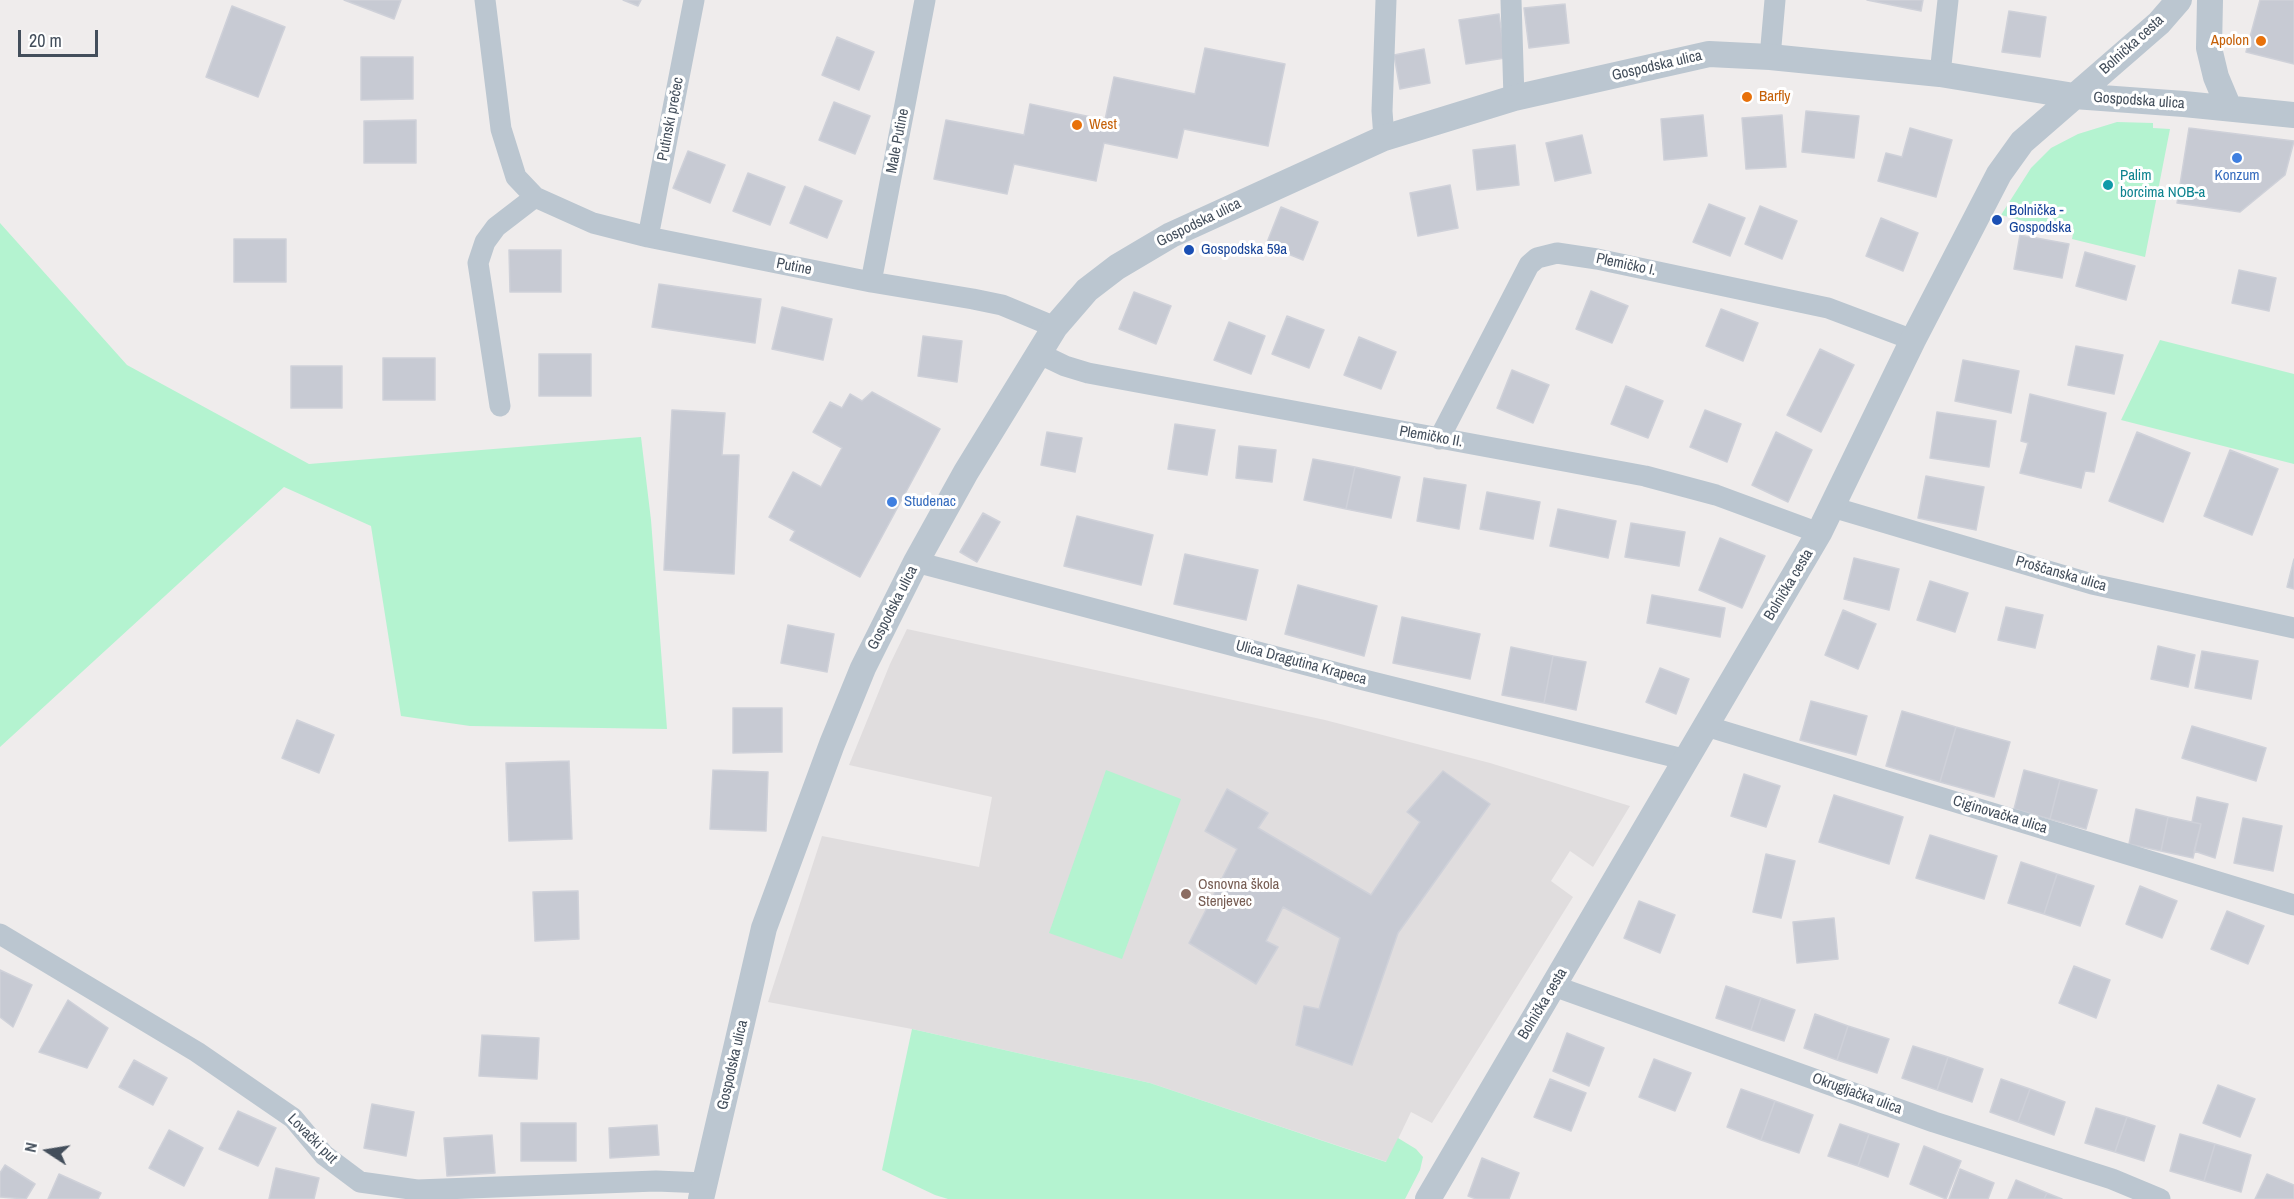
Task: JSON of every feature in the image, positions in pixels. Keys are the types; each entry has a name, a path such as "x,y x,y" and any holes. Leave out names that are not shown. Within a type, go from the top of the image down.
{"street":[{"name":"Putine","path":"485,0 501,129 516,177 535,197 593,223 648,237 871,282 1002,305 1055,327"},
{"name":"Putinski prečec","path":"648,237 694,0"},
{"name":"Male Putine","path":"871,282 925,0"},
{"path":"1384,138 1386,0"},
{"path":"1511,0 1514,98"},
{"path":"1770,57 1774,0"},
{"path":"1940,74 1948,0"},
{"name":"Bolnička cesta","path":"1428,1199 1819,533 1913,340 1999,174 2022,142 2159,23 2179,0"},
{"path":"2210,0 2209,48 2216,77 2229,108"},
{"name":"Gospodska ulica","path":"703,1191 764,928 832,744 863,668 916,562 966,472 1055,327 1087,290 1117,267 1171,235 1384,138 1514,98 1709,54 1770,57 1940,74 2074,96 2294,115"},
{"path":"500,406 478,263 485,242 496,227 535,197"},
{"name":"Plemičko I.","path":"1439,439 1529,265 1537,258 1557,253 1598,259 1828,308 1913,340"},
{"name":"Plemičko II.","path":"1040,354 1065,366 1088,373 1645,476 1716,495 1819,533"},
{"name":"Proščanska ulica","path":"1832,507 2092,584 2294,628"},
{"name":"Ulica Dragutina Krapeca","path":"916,562 1360,679 1687,760"},
{"name":"Ciginovačka ulica","path":"1706,726 2294,905"},
{"name":"Lovački put","path":"0,934 197,1052 293,1118 324,1155 360,1182 417,1191 656,1181 703,1191"},
{"name":"Okrugljačka ulica","path":"1554,986 1934,1122 2112,1179 2160,1199"}],"shaded area":[{"name":"Osnovna škola Stenjevec","path":"907,629 1325,720 1490,763 1630,806 1593,867 1570,851 1551,881 1573,897 1432,1123 1411,1112 1387,1162 1150,1083 912,1029 768,1002 822,836 979,867 992,797 849,765 890,664"}],"green space":[{"path":"2117,122 2153,123 2153,128 2170,129 2145,257 2072,239 2073,234 2001,215 2031,168 2051,148 2078,134"},
{"path":"0,223 127,365 309,464 641,437 651,520 667,729 470,726 401,716 371,526 284,487 0,747"},
{"path":"2160,340 2294,374 2294,464 2121,420"},
{"path":"1106,770 1181,799 1122,959 1049,933"},
{"path":"912,1029 1150,1083 1386,1162 1398,1138 1416,1149 1423,1157 1420,1170 1405,1199 948,1199 882,1170"}],"building":[{"path":"344,0 401,0 394,19"},
{"path":"623,0 641,0 638,6"},
{"path":"1867,0 1923,0 1921,11"},
{"path":"2260,0 2294,0 2294,64 2246,52"},
{"path":"1565,4 1569,43 1529,48 1524,8"},
{"path":"232,6 285,27 258,97 206,77"},
{"path":"2009,11 2046,17 2040,57 2002,52"},
{"path":"1499,14 1505,58 1466,64 1459,20"},
{"path":"837,37 874,52 859,90 822,75"},
{"path":"1205,48 1285,64 1268,146 1184,129 1177,158 1104,143 1096,181 1014,164 1007,194 934,179 946,120 1024,135 1030,104 1105,120 1114,77 1195,94"},
{"path":"1424,49 1430,83 1400,89 1394,55"},
{"path":"361,57 413,57 413,99 361,100"},
{"path":"834,102 870,116 855,154 819,140"},
{"path":"1806,111 1859,116 1854,158 1802,152"},
{"path":"1703,115 1707,156 1664,160 1661,119"},
{"path":"1782,115 1786,167 1746,169 1742,118"},
{"path":"416,120 416,163 364,163 364,121"},
{"path":"1910,128 1952,140 1936,197 1878,181 1886,153 1902,157"},
{"name":"Konzum","path":"2189,128 2294,141 2285,175 2240,212 2177,203"},
{"path":"1582,135 1591,173 1555,181 1546,143"},
{"path":"1515,145 1519,185 1477,190 1473,150"},
{"path":"688,151 725,165 710,203 673,188"},
{"path":"748,173 785,187 770,225 733,211"},
{"path":"1450,185 1458,228 1418,236 1410,193"},
{"path":"805,186 842,201 827,238 790,223"},
{"path":"1709,204 1745,218 1730,256 1693,242"},
{"path":"1760,206 1797,221 1782,259 1745,244"},
{"path":"1281,207 1318,222 1303,260 1266,245"},
{"path":"1881,218 1918,233 1903,271 1866,256"},
{"path":"2020,235 2069,244 2062,278 2014,269"},
{"path":"234,239 286,239 286,282 234,282"},
{"path":"509,250 561,250 561,292 510,292"},
{"path":"2085,252 2135,266 2126,300 2076,286"},
{"path":"2239,270 2276,278 2269,311 2232,303"},
{"path":"659,284 761,299 755,343 652,327"},
{"path":"1591,291 1628,306 1612,343 1576,329"},
{"path":"1134,292 1171,306 1156,344 1119,329"},
{"path":"782,307 832,319 823,360 772,349"},
{"path":"1721,309 1758,323 1743,361 1706,346"},
{"path":"1287,316 1324,330 1309,368 1272,354"},
{"path":"1229,322 1265,336 1251,374 1214,360"},
{"path":"923,336 962,341 957,382 918,376"},
{"path":"1359,337 1396,352 1381,389 1344,375"},
{"path":"2076,346 2123,355 2114,394 2068,385"},
{"path":"1820,349 1854,365 1821,432 1787,415"},
{"path":"539,354 591,354 591,396 539,396"},
{"path":"383,358 435,358 435,400 383,400"},
{"path":"1963,360 2019,371 2011,413 1955,401"},
{"path":"291,366 342,366 342,408 291,408"},
{"path":"1512,370 1549,385 1533,423 1497,408"},
{"path":"1626,386 1663,401 1648,438 1611,424"},
{"path":"872,392 940,429 860,577 790,540 795,531 769,517 793,472 821,487 842,448 813,432 830,402 842,408 850,394 862,401"},
{"path":"2030,394 2106,413 2094,472 2085,471 2081,488 2020,473 2028,443 2021,441"},
{"path":"672,410 725,413 722,455 739,455 734,574 664,570"},
{"path":"1705,410 1741,424 1727,462 1690,447"},
{"path":"1937,412 1996,421 1989,467 1930,458"},
{"path":"1175,424 1215,430 1207,475 1168,469"},
{"path":"1047,432 1082,438 1075,472 1041,465"},
{"path":"1776,432 1812,450 1788,502 1752,485"},
{"path":"2137,432 2190,453 2163,522 2109,501"},
{"path":"1239,446 1276,450 1272,482 1236,478"},
{"path":"2230,450 2278,469 2252,535 2204,516"},
{"path":"1313,459 1355,467 1346,509 1304,500"},
{"path":"1355,467 1400,477 1391,518 1346,509"},
{"path":"1926,476 1984,487 1976,530 1918,518"},
{"path":"1424,478 1466,485 1459,529 1417,521"},
{"path":"1487,492 1540,502 1533,539 1480,529"},
{"path":"1558,509 1616,521 1608,558 1550,546"},
{"path":"983,513 1000,522 977,562 960,552"},
{"path":"1077,516 1153,535 1141,585 1064,566"},
{"path":"1631,523 1685,532 1679,566 1625,557"},
{"path":"1720,538 1765,556 1742,608 1699,590"},
{"path":"1185,554 1258,570 1246,620 1174,604"},
{"path":"1854,558 1899,569 1889,610 1844,599"},
{"path":"2294,559 2294,589 2287,587"},
{"path":"1930,581 1968,593 1955,632 1917,620"},
{"path":"1298,585 1377,606 1364,656 1285,634"},
{"path":"1652,595 1725,608 1720,637 1647,623"},
{"path":"2006,607 2043,615 2035,648 1998,640"},
{"path":"1843,610 1876,624 1858,669 1825,655"},
{"path":"1402,617 1480,634 1470,679 1393,663"},
{"path":"788,625 834,634 827,672 781,663"},
{"path":"2158,646 2195,655 2188,687 2151,679"},
{"path":"1511,647 1553,656 1544,703 1502,695"},
{"path":"2202,651 2258,661 2251,699 2195,688"},
{"path":"1553,656 1586,662 1576,710 1544,703"},
{"path":"1660,668 1689,679 1676,714 1646,702"},
{"path":"1811,701 1867,716 1856,755 1800,740"},
{"path":"733,708 782,708 782,752 733,753"},
{"path":"1902,711 1956,727 1940,782 1886,766"},
{"path":"297,720 334,735 319,773 282,758"},
{"path":"2192,726 2266,748 2256,781 2182,758"},
{"path":"1956,727 2010,742 1994,797 1940,782"},
{"path":"569,761 572,839 509,841 506,763"},
{"path":"713,770 768,772 766,831 710,829"},
{"path":"2024,770 2060,780 2050,819 2014,809"},
{"path":"1443,771 1490,804 1398,933 1352,1065 1296,1045 1304,1006 1319,1009 1340,938 1283,907 1266,941 1278,947 1256,984 1189,943 1237,849 1205,831 1227,789 1268,813 1258,828 1371,895 1420,822 1407,812"},
{"path":"1744,774 1780,786 1766,827 1731,816"},
{"path":"2060,780 2097,790 2086,829 2050,819"},
{"path":"1834,795 1903,817 1889,864 1819,842"},
{"path":"2197,797 2228,804 2215,858 2194,851 2201,824 2192,822"},
{"path":"2136,809 2168,817 2161,851 2129,844"},
{"path":"2168,817 2201,824 2193,858 2161,851"},
{"path":"2243,818 2282,826 2273,871 2234,863"},
{"path":"1930,835 1997,856 1984,899 1916,878"},
{"path":"1766,854 1795,861 1781,918 1753,912"},
{"path":"2021,862 2057,874 2044,914 2008,903"},
{"path":"2057,874 2094,886 2080,926 2044,914"},
{"path":"2140,886 2177,901 2162,938 2126,924"},
{"path":"578,891 579,939 535,941 533,892"},
{"path":"1639,901 1675,915 1660,953 1624,938"},
{"path":"2227,911 2264,926 2248,964 2211,949"},
{"path":"1834,918 1838,959 1797,963 1793,922"},
{"path":"2074,966 2110,980 2096,1018 2059,1003"},
{"path":"0,970 32,985 13,1027 0,1017"},
{"path":"1726,986 1761,998 1751,1030 1716,1018"},
{"path":"1761,998 1795,1010 1784,1041 1751,1030"},
{"path":"68,1000 108,1028 87,1068 39,1052"},
{"path":"1815,1014 1848,1026 1837,1060 1804,1048"},
{"path":"1848,1026 1889,1039 1877,1073 1837,1060"},
{"path":"1567,1033 1604,1048 1589,1086 1553,1071"},
{"path":"482,1035 539,1038 537,1079 479,1076"},
{"path":"1913,1046 1948,1057 1937,1090 1902,1078"},
{"path":"1948,1057 1983,1069 1972,1102 1937,1090"},
{"path":"1654,1059 1691,1073 1675,1111 1639,1097"},
{"path":"134,1060 167,1078 153,1105 119,1087"},
{"path":"1550,1079 1586,1093 1571,1131 1534,1117"},
{"path":"2001,1079 2030,1089 2018,1122 1990,1112"},
{"path":"2218,1085 2255,1099 2240,1137 2203,1123"},
{"path":"1741,1089 1775,1101 1761,1140 1727,1127"},
{"path":"2030,1089 2065,1102 2054,1135 2018,1122"},
{"path":"1775,1101 1813,1115 1799,1153 1761,1140"},
{"path":"372,1104 414,1112 406,1156 364,1148"},
{"path":"2096,1108 2127,1117 2115,1152 2085,1143"},
{"path":"238,1111 276,1128 258,1166 219,1149"},
{"path":"2127,1117 2155,1126 2144,1161 2115,1152"},
{"path":"521,1123 576,1123 576,1161 521,1161"},
{"path":"1840,1124 1869,1134 1858,1166 1828,1156"},
{"path":"657,1125 659,1155 610,1158 609,1128"},
{"path":"169,1130 203,1148 184,1186 149,1168"},
{"path":"1869,1134 1899,1144 1888,1177 1858,1166"},
{"path":"2180,1134 2215,1144 2204,1181 2170,1171"},
{"path":"492,1135 495,1173 447,1176 444,1138"},
{"path":"2215,1144 2251,1155 2241,1192 2204,1181"},
{"path":"1924,1146 1961,1161 1946,1199 1910,1184"},
{"path":"1482,1158 1519,1173 1509,1199 1476,1199 1468,1196"},
{"path":"5,1165 35,1184 26,1199 0,1197 0,1173"},
{"path":"276,1168 319,1178 314,1199 269,1199"},
{"path":"1960,1169 1994,1183 1988,1199 1949,1199"},
{"path":"59,1174 101,1193 98,1199 48,1199"},
{"path":"2267,1174 2294,1185 2294,1199 2255,1199"},
{"path":"2016,1180 2047,1193 2044,1199 2008,1199"},
{"path":"2047,1193 2062,1199 2044,1199"}],"place":[{"name":"Apolon","path":"2261,41"},
{"name":"Barfly","path":"1747,97"},
{"name":"West","path":"1077,125"},
{"name":"Konzum","path":"2237,158"},
{"name":"Palim borcima NOB-a","path":"2108,185"},
{"name":"Bolnička - Gospodska","path":"1997,220"},
{"name":"Gospodska 59a","path":"1189,250"},
{"name":"Studenac","path":"892,502"},
{"name":"Osnovna škola Stenjevec","path":"1186,894"}]}
